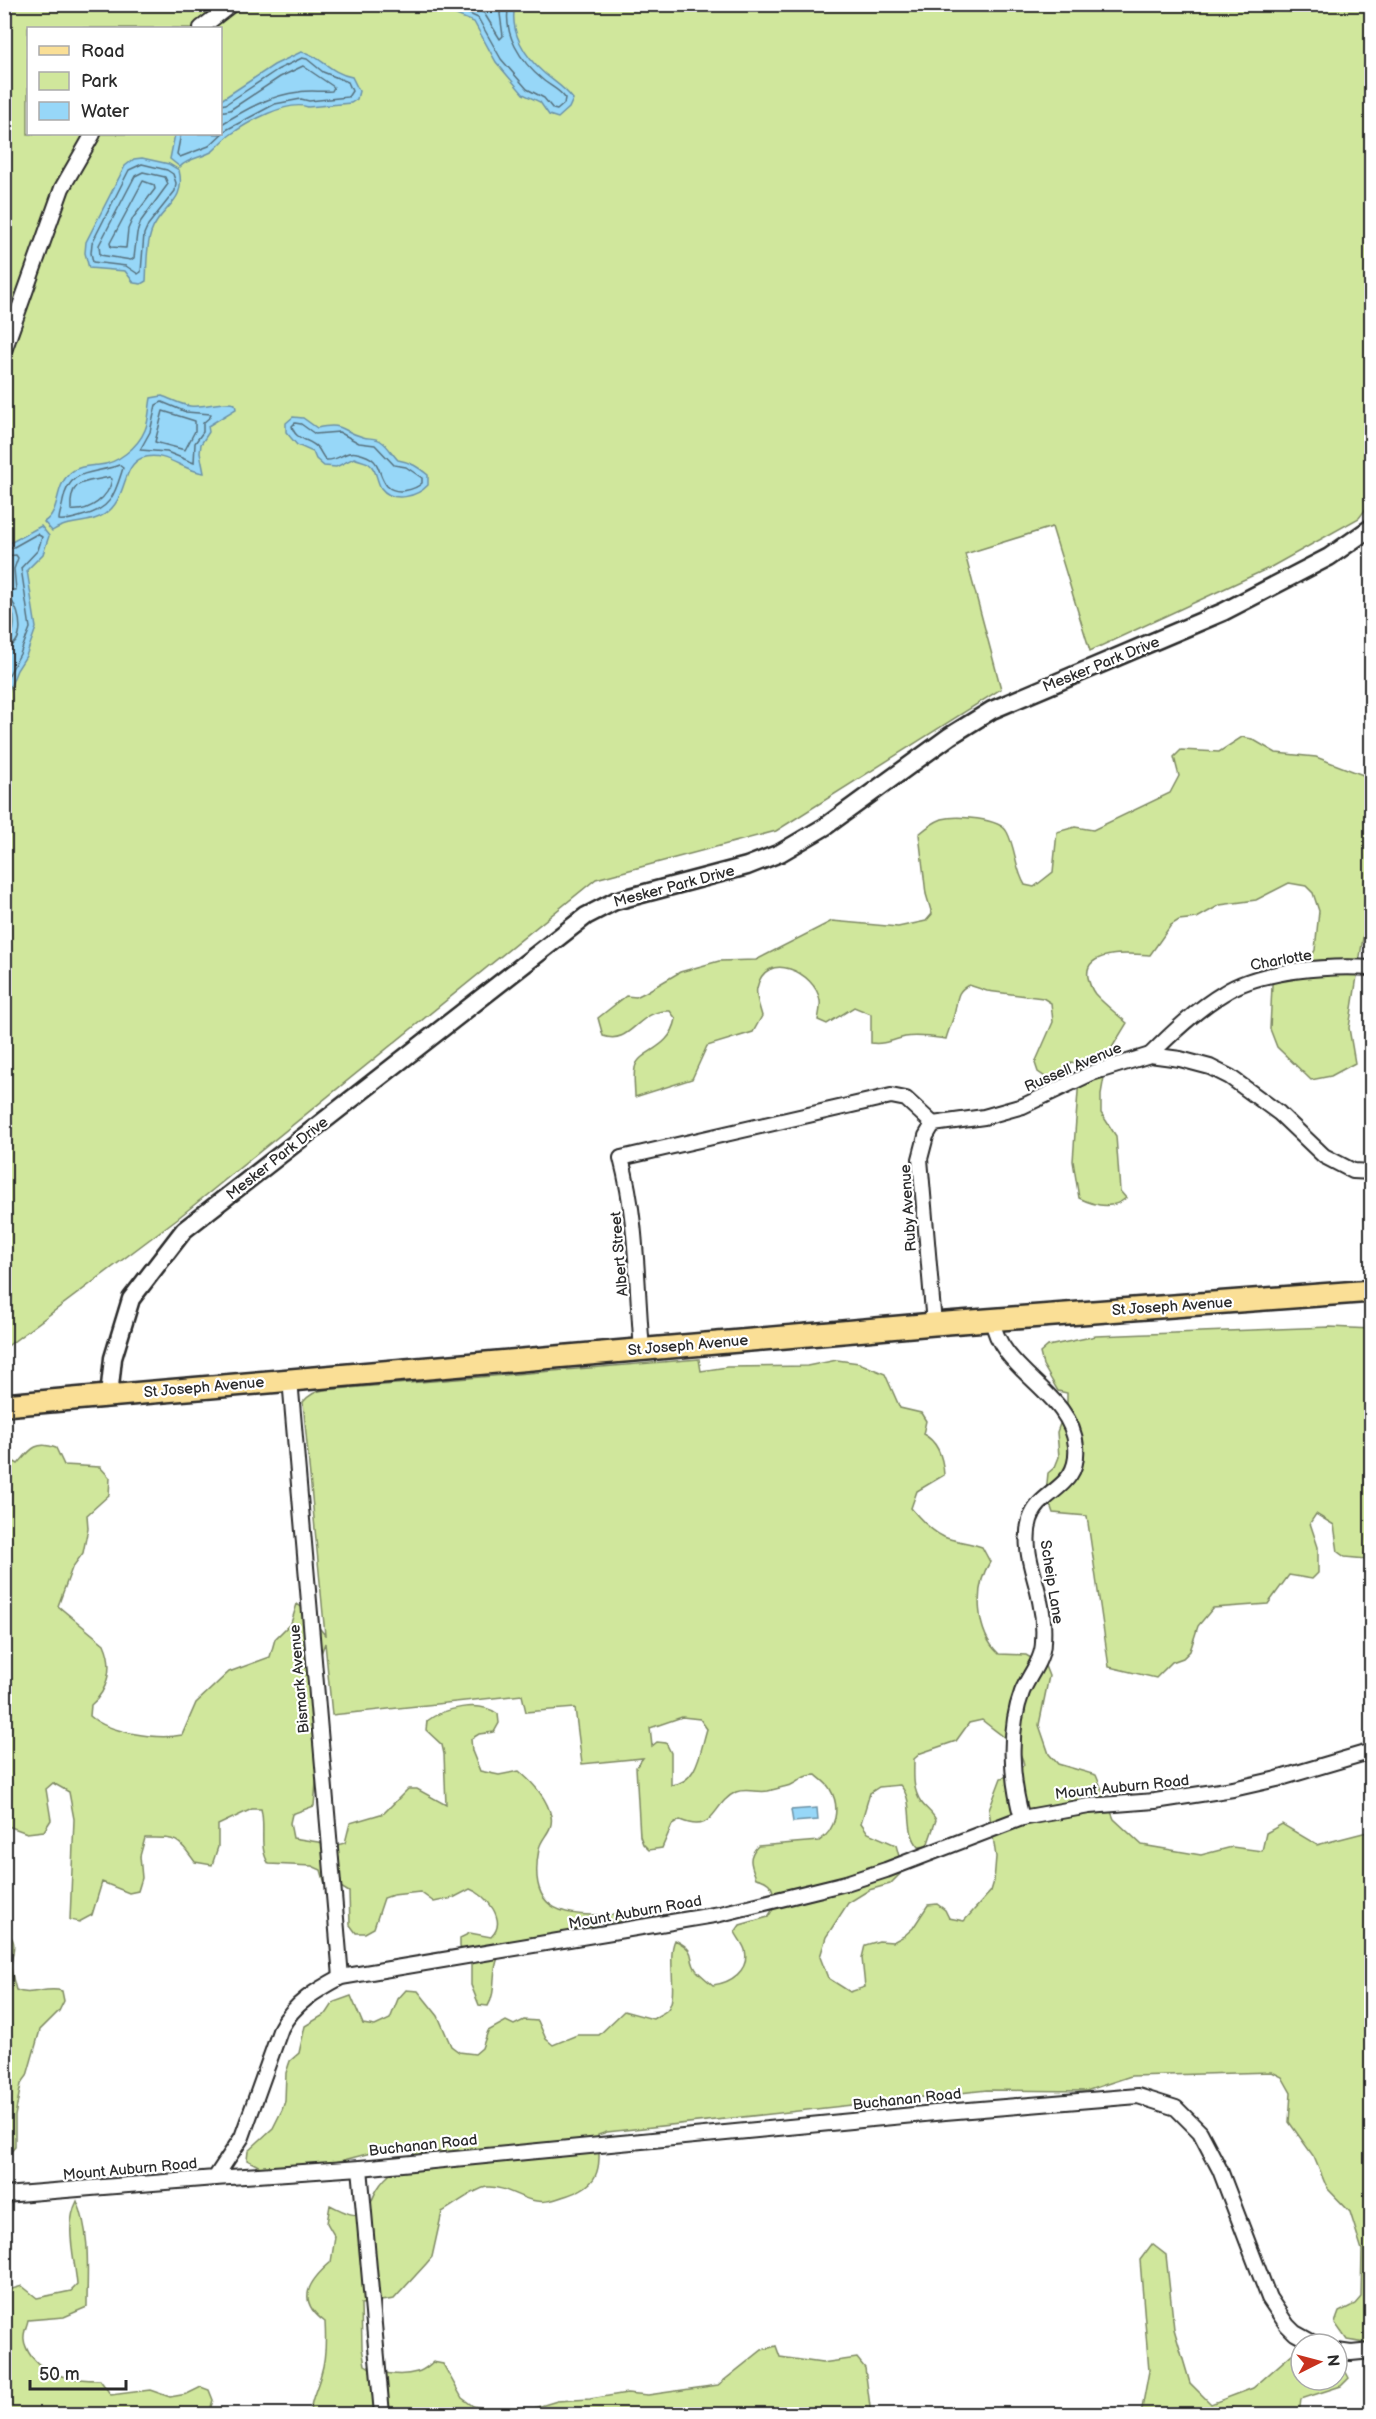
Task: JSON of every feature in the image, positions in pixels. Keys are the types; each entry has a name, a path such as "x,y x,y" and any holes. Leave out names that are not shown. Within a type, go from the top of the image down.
{"main road":[{"name":"St Joseph Avenue","path":"4,1405 642,1348 1371,1291"}],"street":[{"path":"202,27 232,4"},
{"path":"4,351 62,188 92,135"},
{"name":"Mesker Park Drive","path":"109,1396 113,1358 131,1299 184,1230 586,916 615,901 747,866 780,853 826,826 950,736 992,710 1240,604 1329,557 1371,527"},
{"name":"Charlotte","path":"1150,1055 1201,1009 1240,985 1283,974 1339,968 1371,968"},
{"name":"Russell Avenue","path":"933,1124 984,1117 1023,1106 1092,1073 1150,1055 1180,1059 1210,1067 1230,1077 1279,1113 1324,1156 1353,1171 1371,1172"},
{"name":"Albert Street","path":"642,1348 638,1264 630,1189 621,1158 891,1096 902,1097 911,1103 933,1124"},
{"name":"Ruby Avenue","path":"933,1124 926,1136 920,1159 934,1324"},
{"name":"Scheip Lane","path":"992,1319 999,1342 1062,1412 1070,1426 1076,1447 1073,1469 1069,1477 1054,1493 1044,1499 1030,1521 1028,1551 1040,1601 1043,1645 1040,1658 1017,1706 1013,1736 1014,1773 1022,1818"},
{"name":"Bismark Avenue","path":"290,1379 341,1977"},
{"name":"Mount Auburn Road","path":"4,2195 215,2178 242,2137 288,2014 316,1992 341,1977 720,1914 866,1876 1022,1818 1089,1806 1233,1790 1371,1751"},
{"name":"Buchanan Road","path":"215,2178 360,2168 934,2113 1138,2096 1176,2108 1200,2132 1220,2170 1269,2298 1287,2325 1296,2332"},
{"name":"Buchanan Road","path":"360,2168 382,2415"},
{"path":"1349,2353 1371,2351"}],"green space":[{"path":"5,5 1371,5 1372,501 1359,518 1271,567 1090,651 1052,527 965,554 1001,689 776,831 596,879 178,1218 5,1348"},
{"path":"1242,737 1252,739 1276,753 1316,757 1371,778 1371,919 1364,931 1349,1028 1355,1063 1331,1076 1311,1080 1277,1047 1270,1029 1273,964 1310,959 1315,950 1319,911 1313,893 1306,886 1289,883 1256,900 1220,905 1197,918 1179,920 1171,925 1150,955 1122,954 1101,957 1089,968 1088,979 1095,994 1127,1023 1108,1054 1101,1094 1101,1113 1116,1136 1120,1191 1126,1198 1121,1202 1103,1206 1079,1198 1073,1161 1080,1064 1071,1062 1054,1083 1038,1072 1035,1063 1053,1022 1051,1003 1043,998 987,991 969,985 959,993 946,1039 910,1036 884,1043 871,1043 871,1014 854,1007 827,1024 818,1020 820,1001 810,981 790,969 779,967 770,969 762,976 757,988 762,1016 753,1032 707,1046 692,1079 635,1097 634,1075 637,1062 667,1038 673,1030 676,1019 670,1011 659,1012 650,1015 621,1036 613,1038 603,1036 598,1018 626,996 636,997 680,972 719,961 756,960 832,921 898,927 926,921 932,914 926,894 919,834 942,819 957,817 977,819 1003,827 1010,839 1025,885 1034,887 1053,872 1057,832 1075,827 1093,830 1170,793 1179,776 1174,757 1181,750 1219,752"},
{"path":"1330,1327 1371,1329 1371,1579 1366,1559 1345,1557 1338,1552 1334,1525 1316,1514 1310,1523 1318,1547 1318,1573 1312,1579 1289,1575 1268,1604 1213,1608 1198,1626 1190,1651 1183,1658 1172,1662 1156,1678 1109,1667 1087,1516 1053,1513 1046,1493 1048,1473 1055,1467 1059,1457 1057,1432 1067,1405 1067,1393 1058,1391 1043,1365 1040,1353 1048,1346 1096,1336"},
{"path":"699,1359 701,1371 727,1367 807,1366 837,1360 859,1363 885,1374 900,1408 921,1413 926,1421 923,1434 936,1446 943,1463 944,1475 917,1491 911,1508 939,1534 982,1547 990,1562 981,1584 980,1610 982,1623 991,1645 999,1654 1026,1655 1045,1666 1049,1676 1039,1725 1049,1754 1058,1764 1096,1775 1114,1819 1142,1845 1201,1855 1232,1847 1262,1851 1266,1833 1282,1824 1317,1845 1371,1831 1371,2344 1349,2340 1349,2332 1341,2332 1335,2323 1339,2312 1355,2304 1361,2297 1362,2250 1350,2212 1327,2188 1314,2157 1289,2122 1291,2093 1282,2077 1272,2072 1131,2076 1086,2091 987,2090 607,2132 598,2135 598,2168 591,2182 584,2188 575,2193 543,2201 531,2200 493,2187 477,2190 442,2212 432,2257 394,2299 361,2304 362,2348 365,2365 383,2372 411,2374 421,2371 433,2362 443,2364 462,2398 473,2406 486,2409 534,2408 557,2401 627,2393 648,2395 718,2385 762,2350 776,2346 780,2357 822,2363 857,2358 865,2368 871,2414 310,2414 323,2368 326,2335 325,2322 310,2306 308,2291 317,2276 331,2262 335,2237 327,2223 330,2205 344,2212 358,2215 368,2212 380,2184 415,2152 405,2148 386,2149 317,2167 264,2169 247,2160 248,2151 273,2128 282,2110 285,2101 286,2073 290,2061 299,2053 305,2026 327,2013 334,2002 351,1996 363,2024 375,2026 390,2019 398,1999 406,1990 418,1991 438,2016 451,2046 459,2052 475,2054 482,2048 488,2031 506,2021 514,2025 524,2020 538,2021 546,2039 553,2045 577,2035 599,2035 624,2011 653,2019 666,2011 672,1998 672,1957 675,1940 687,1948 697,1971 713,1985 726,1982 737,1975 742,1970 746,1957 745,1950 735,1932 740,1925 768,1917 776,1904 771,1886 756,1878 751,1861 752,1854 758,1846 819,1841 833,1824 836,1810 833,1796 827,1785 816,1775 807,1776 791,1785 768,1791 736,1792 728,1797 707,1821 692,1824 680,1820 672,1825 662,1848 649,1850 643,1844 640,1836 636,1767 643,1758 582,1764 575,1708 526,1712 522,1695 332,1715 325,1643 315,1670 319,1747 314,1806 292,1814 290,1823 293,1838 337,1845 345,1843 350,1823 384,1813 408,1789 417,1789 446,1805 442,1745 426,1730 427,1721 452,1709 481,1707 498,1714 499,1723 494,1732 479,1734 471,1739 472,1751 480,1771 499,1775 519,1771 538,1791 549,1809 551,1826 540,1845 537,1873 540,1890 547,1902 558,1909 573,1913 628,1915 620,1921 601,1922 545,1950 498,1958 491,2000 488,2006 479,2005 471,1985 471,1963 460,1947 460,1938 470,1933 491,1937 496,1931 496,1916 483,1897 470,1889 453,1898 434,1902 420,1892 393,1895 384,1898 374,1928 365,1933 356,1933 350,1925 349,1892 341,1887 326,1887 321,1870 312,1866 269,1864 263,1845 261,1809 252,1809 218,1825 218,1847 212,1865 195,1862 184,1847 175,1840 145,1838 140,1856 142,1878 138,1891 129,1893 102,1882 92,1915 79,1922 70,1920 74,1819 69,1792 53,1783 46,1789 51,1820 44,1831 27,1833 5,1825 4,1456 18,1464 34,1448 49,1446 56,1448 64,1465 100,1467 110,1478 109,1495 87,1515 88,1528 83,1553 72,1568 58,1606 104,1644 107,1652 108,1678 102,1693 91,1705 90,1716 109,1727 134,1734 160,1737 182,1735 196,1703 229,1672 270,1657 275,1639 291,1623 297,1604 304,1609 325,1635 303,1402 318,1391","holes":["682,1717 700,1719 707,1729 700,1756 687,1778 671,1785 671,1753 666,1743 657,1742 652,1746 650,1728","982,1720 1018,1751 1024,1765 1011,1775 1001,1778 989,1810 996,1857 991,1891 964,1921 949,1918 945,1910 937,1904 928,1905 913,1928 904,1936 893,1942 879,1941 865,1945 862,1958 865,1987 850,1992 828,1978 820,1957 826,1937 848,1903 869,1890 890,1884 903,1871 896,1845 868,1833 861,1823 870,1793 879,1787 900,1785 907,1799 914,1840 919,1847 927,1846 936,1820 916,1792 914,1759 921,1753 956,1741 969,1723"]},
{"path":"4,1928 13,1942 11,1968 16,1990 22,1992 62,1991 64,2001 59,2011 40,2030 27,2076 21,2084 15,2116 15,2147 5,2158"},
{"path":"77,2201 86,2240 87,2307 64,2317 28,2320 24,2337 25,2346 45,2369 72,2378 100,2380 111,2395 150,2390 170,2397 187,2394 201,2387 209,2390 213,2400 209,2414 5,2414 5,2291 22,2286 37,2298 71,2291 77,2285 71,2242 71,2221"},
{"path":"1152,2244 1166,2255 1174,2329 1190,2383 1211,2404 1253,2388 1289,2357 1289,2392 1323,2392 1301,2399 1299,2414 1141,2414 1149,2371 1140,2260"}],"water":[{"path":"451,5 515,5 514,25 520,43 531,60 573,99 569,108 558,118 549,115 540,102 523,94 496,62 474,22 456,15"},
{"path":"301,52 307,53 337,72 352,77 359,91 357,99 351,103 279,109 247,124 213,151 180,167 170,159 175,135 222,135 222,99 274,65"},
{"path":"142,158 169,164 179,170 180,181 176,198 155,224 149,238 146,281 141,284 134,283 125,271 89,268 85,253 86,242 125,166 134,159"},
{"path":"162,396 190,406 235,404 236,409 208,426 209,432 201,444 200,453 204,473 158,457 142,458 131,468 118,500 105,514 92,520 64,525 52,531 44,522 53,512 64,480 76,469 113,462 126,454 145,430 151,398"},
{"path":"293,417 303,418 317,428 333,426 365,438 380,440 398,460 414,465 428,475 428,485 412,495 392,496 381,488 373,468 366,462 354,458 336,467 324,466 316,459 313,452 297,445 286,432 286,423"},
{"path":"41,526 49,536 43,554 27,570 36,628 26,656 17,670 5,700 5,645 14,629 14,618 5,603 5,542 10,543"},
{"path":"817,1808 818,1820 793,1822 791,1810"}]}
